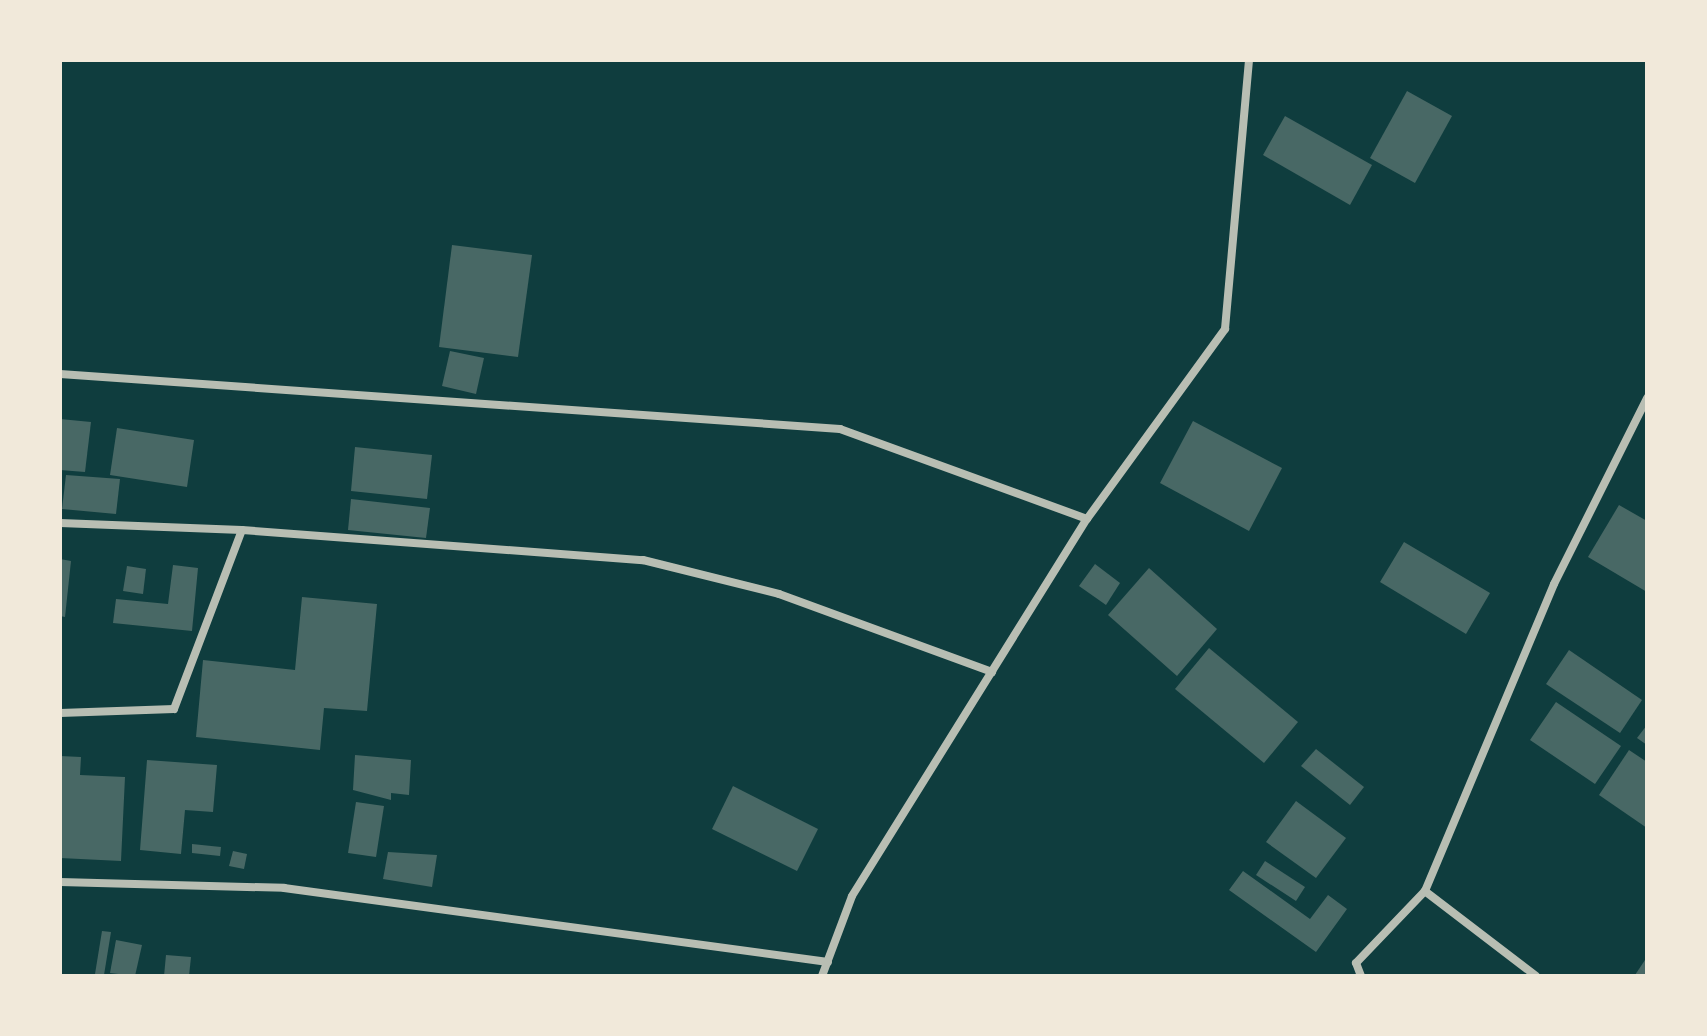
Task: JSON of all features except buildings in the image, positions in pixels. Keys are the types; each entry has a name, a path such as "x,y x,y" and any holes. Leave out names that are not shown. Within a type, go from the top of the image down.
{"street":[{"path":"822,976 852,896 1087,519 1225,329 1249,60"},
{"path":"60,374 840,429 1087,519"},
{"path":"1361,976 1356,963 1425,891 1554,584 1647,398"},
{"path":"60,523 242,530 643,560 779,594 992,672"},
{"path":"60,713 174,709 242,530"},
{"path":"60,882 284,888 828,962"},
{"path":"1425,891 1536,976"}]}
